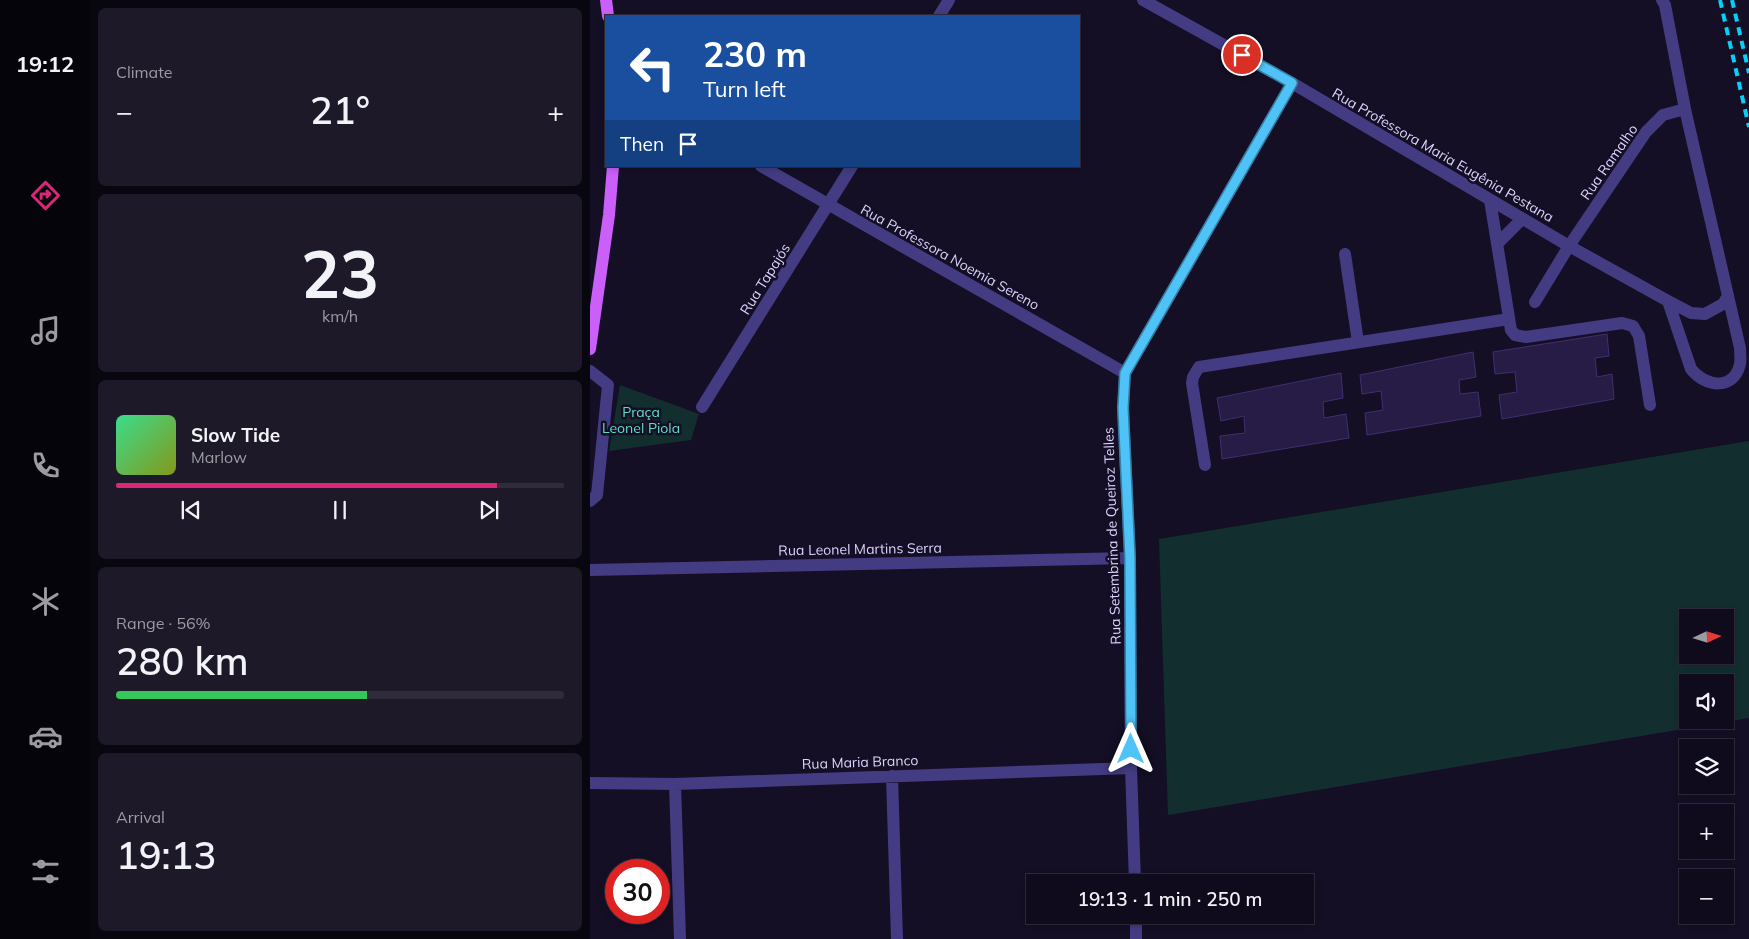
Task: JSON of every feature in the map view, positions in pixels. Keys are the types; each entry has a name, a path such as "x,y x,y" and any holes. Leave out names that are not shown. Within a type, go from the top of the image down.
{"main road":[{"path":"606,0 608,15"},
{"path":"590,349 609,215 613,167"}],"street":[{"path":"940,15 949,0"},
{"name":"Rua Professora Maria Eugênia Pestana","path":"1143,0 1292,83 1569,246 1691,313 1705,314 1724,304 1728,296"},
{"path":"1662,0 1665,5 1685,108 1740,348 1740,364 1736,373 1729,380 1720,384 1707,383 1698,378 1692,368 1668,301"},
{"name":"Rua Setembrina de Queiroz Telles","path":"1135,874 1131,768 1130,558 1123,408 1125,373 1292,83"},
{"name":"Rua Ramalho","path":"1536,302 1569,246 1646,132 1663,115 1685,108"},
{"name":"Rua Professora Noemia Sereno","path":"763,167 1125,373"},
{"name":"Rua Tapajós","path":"702,408 851,167"},
{"path":"1490,200 1511,330 1521,337 1622,323 1633,326 1639,336 1650,405"},
{"path":"1497,244 1522,219"},
{"path":"1345,254 1358,342"},
{"path":"1205,465 1192,383 1199,367 1509,319"},
{"path":"590,371 608,385 597,495 590,501"},
{"name":"Rua Leonel Martins Serra","path":"590,570 1130,558"},
{"name":"Rua Maria Branco","path":"590,783 675,784 1131,768"},
{"path":"892,776 897,939"},
{"path":"675,784 680,939"},
{"path":"1136,924 1136,939"}],"green space":[{"name":"Praça Leonel Piola","path":"620,385 699,414 691,440 609,451"},
{"path":"1749,441 1749,718 1734,721 1734,674 1679,674 1679,729 1683,729 1168,815 1159,539"}],"building":[{"path":"1607,334 1609,356 1595,358 1597,377 1612,374 1614,399 1502,419 1499,395 1517,392 1515,372 1495,374 1493,352"},
{"path":"1473,352 1476,377 1459,380 1460,394 1478,392 1481,416 1367,435 1365,413 1383,410 1381,391 1362,394 1360,375"},
{"path":"1341,373 1343,398 1323,402 1324,418 1346,414 1349,438 1222,459 1220,436 1245,433 1244,416 1221,421 1217,398"}],"railway":[{"path":"1720,0 1749,127"},
{"path":"1732,0 1749,73"}],"route":[{"path":"1131,749 1130,558 1123,408 1125,373 1292,83 1242,55"}]}
